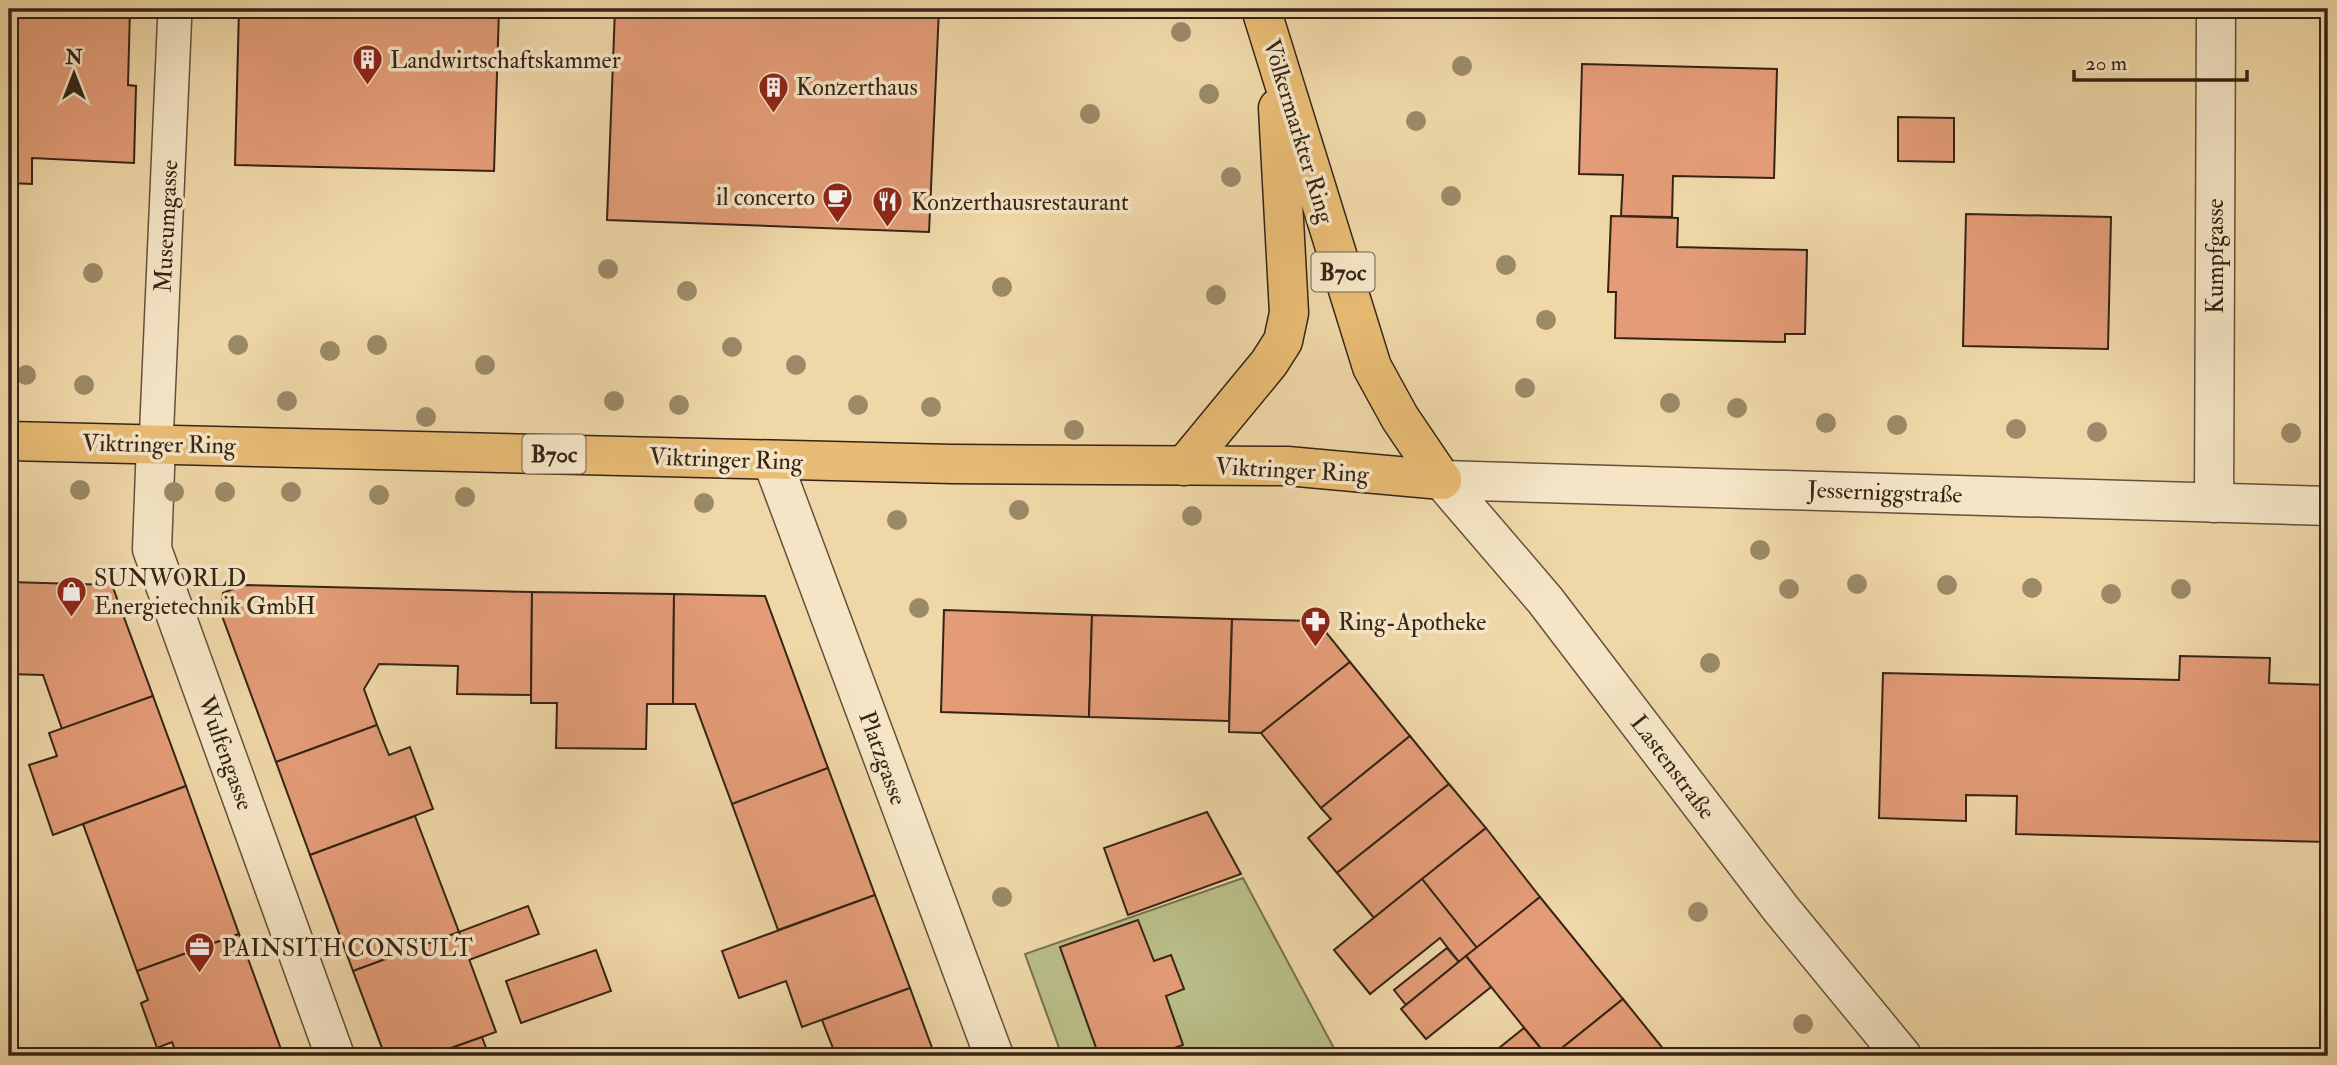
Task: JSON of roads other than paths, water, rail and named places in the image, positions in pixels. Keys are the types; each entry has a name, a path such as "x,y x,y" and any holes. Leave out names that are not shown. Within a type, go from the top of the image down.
{"main road":[{"name":"Völkermarkter Ring","path":"1261,9 1372,367 1400,418 1442,480"},
{"path":"1184,466 1269,363 1283,341 1285,332 1289,313 1275,50"},
{"name":"Viktringer Ring","path":"9,441 772,460 1287,466 1442,480"}],"street":[{"name":"Kumpfgasse","path":"2214,503 2216,9"},
{"name":"Wulfengasse","path":"156,444 152,549 335,1056"},
{"name":"Platzgasse","path":"772,460 994,1056"},
{"name":"Jesserniggstraße","path":"1442,480 2328,506"},
{"name":"Lastenstraße","path":"1442,480 1545,600 1781,909 1902,1056"}],"lane":[{"name":"Museumgasse","path":"156,444 176,9"}],"place":[{"name":"Landwirtschaftskammer","path":"367,87"},
{"name":"Konzerthaus","path":"773,114"},
{"name":"il concerto","path":"838,224"},
{"name":"Konzerthausrestaurant","path":"888,229"},
{"name":"SUNWORLD Energietechnik GmbH","path":"71,619"},
{"name":"Ring-Apotheke","path":"1315,649"},
{"name":"PAINSITH CONSULT","path":"199,975"}]}
